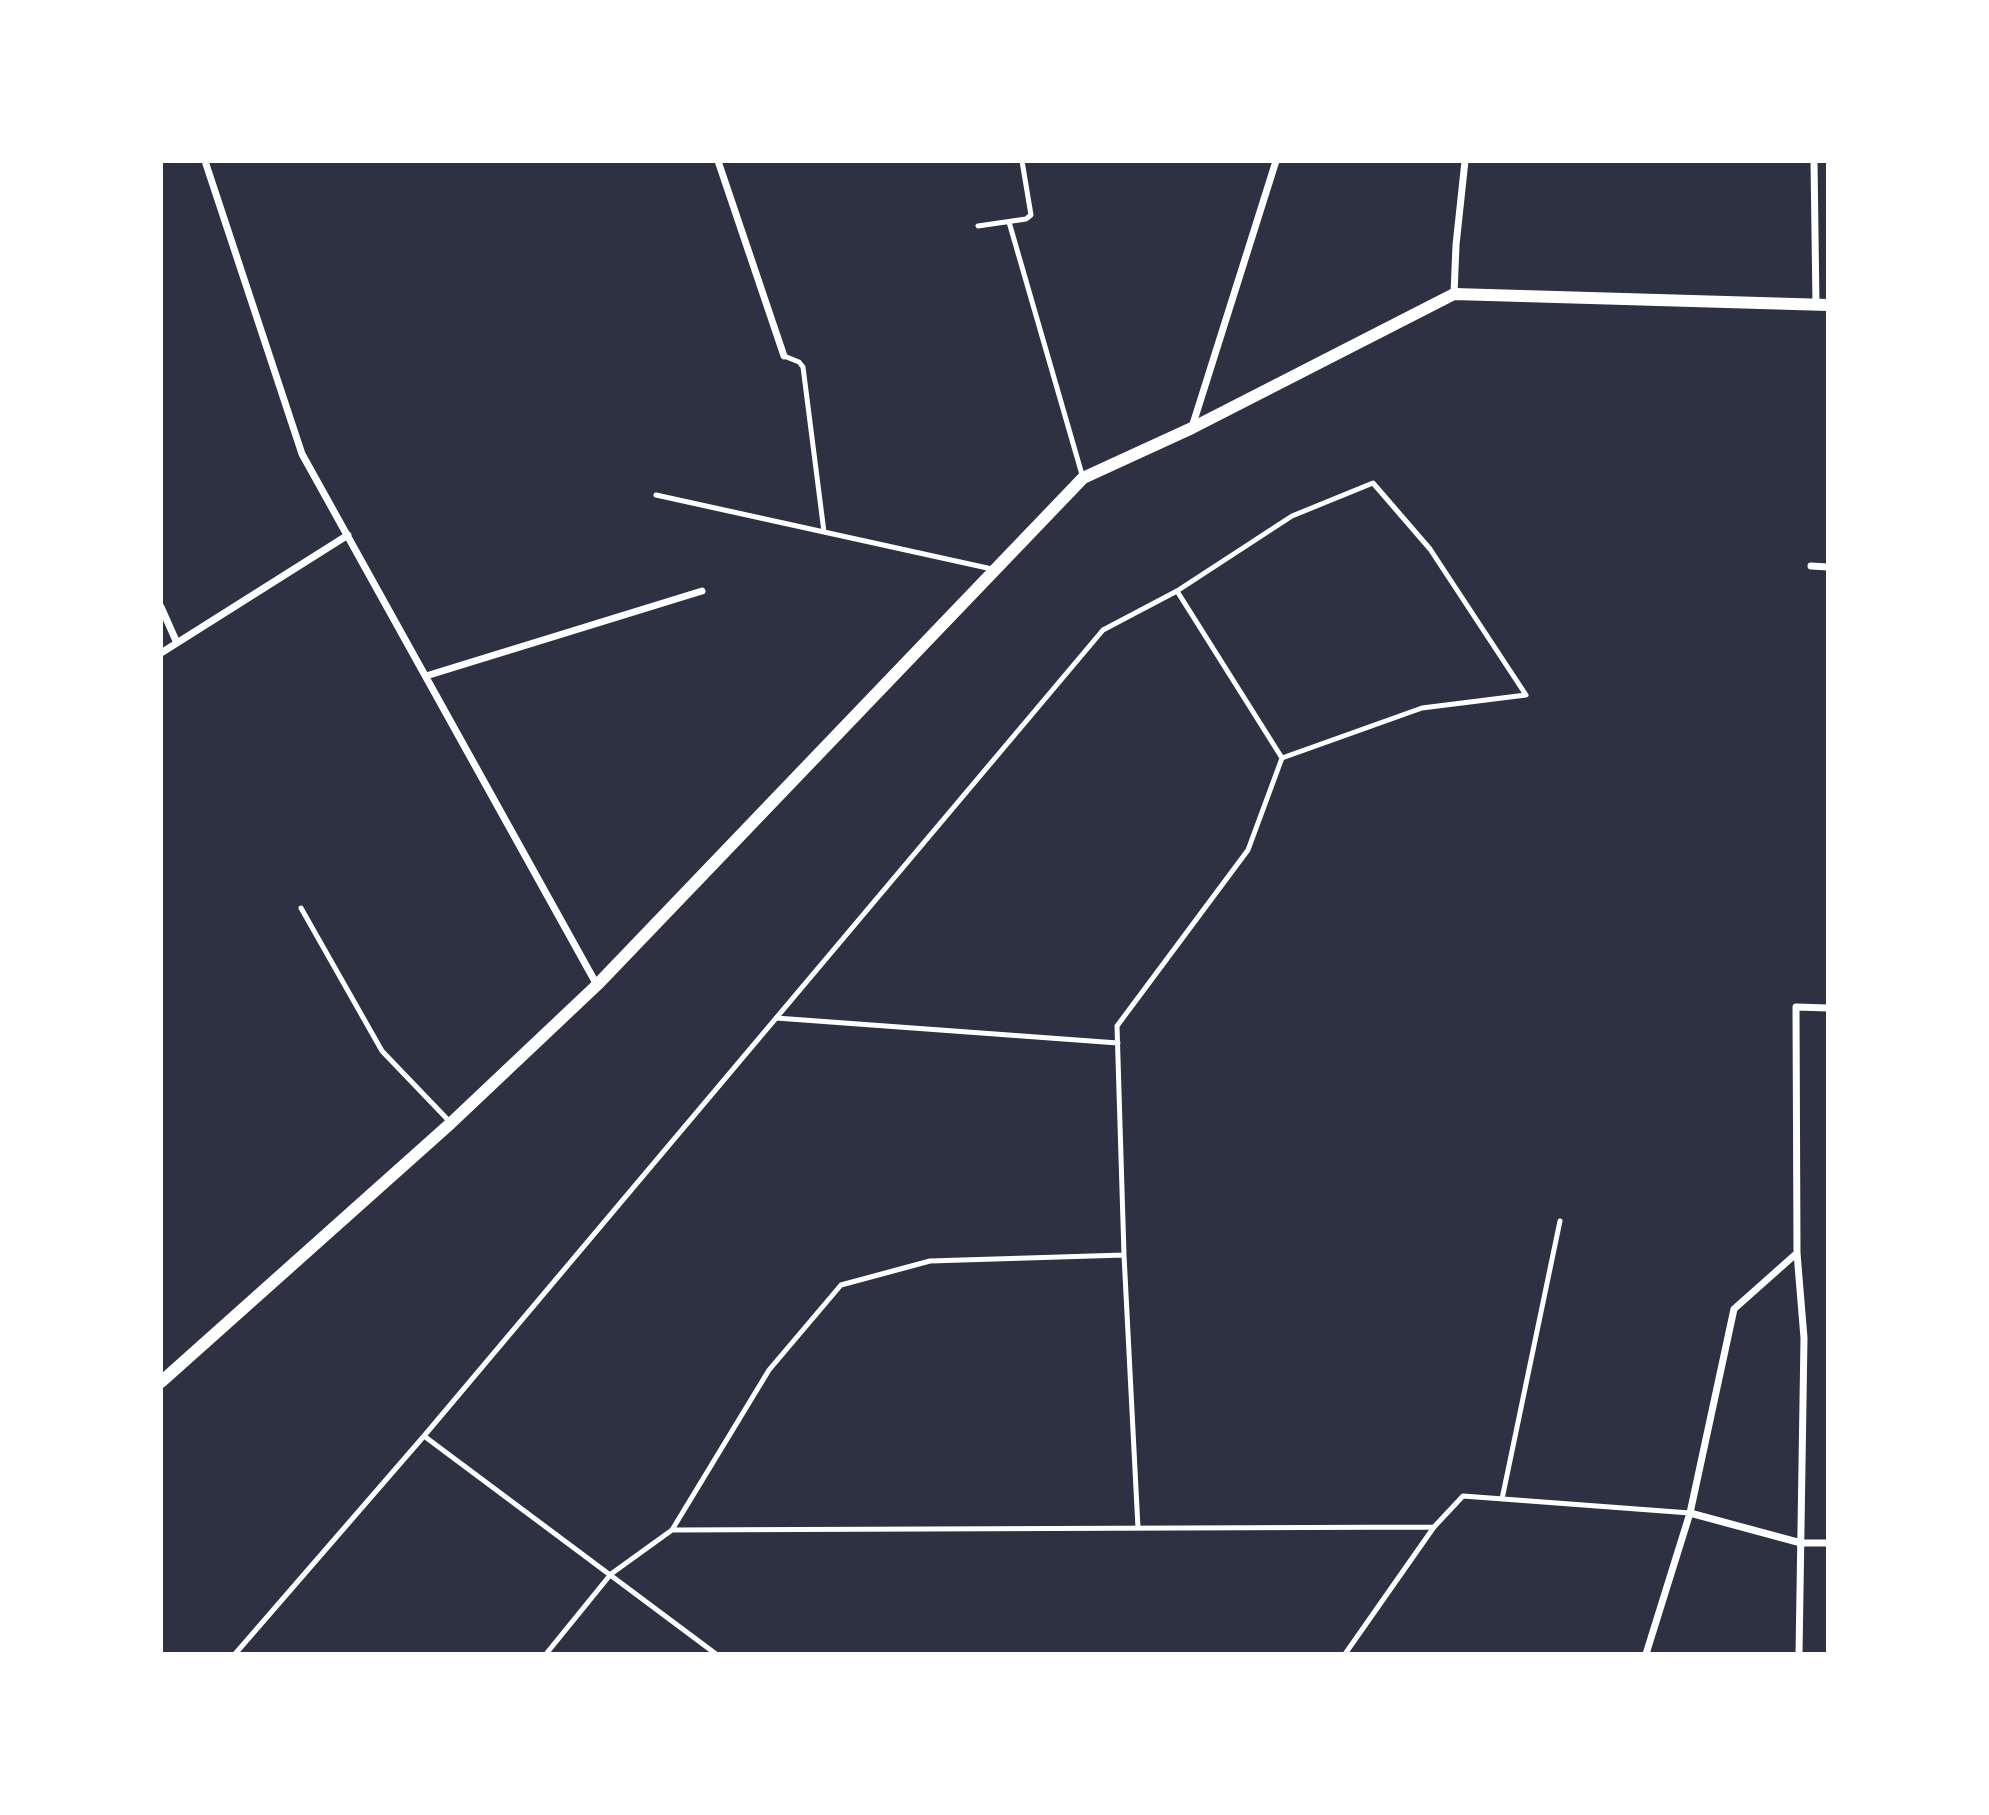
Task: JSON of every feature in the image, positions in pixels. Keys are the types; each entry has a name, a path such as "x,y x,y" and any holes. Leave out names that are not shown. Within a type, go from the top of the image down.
{"street":[{"path":"205,161 302,454 597,985"},
{"path":"718,161 785,356"},
{"path":"1192,428 1276,161"},
{"path":"1454,294 1465,161"},
{"path":"161,1382 452,1123 597,985 1083,478 1192,428 1454,294 1822,305 1814,161"},
{"path":"161,653 348,536"},
{"path":"1811,566 1828,567"},
{"path":"426,677 702,591"},
{"path":"161,607 177,643"},
{"path":"1799,1654 1804,1338 1797,1253 1796,1007 1828,1008"},
{"path":"1646,1654 1690,1513 1734,1309 1797,1253"},
{"path":"1690,1513 1801,1543 1828,1543"}],"lane":[{"path":"978,226 1026,219 1031,215 1022,161"},
{"path":"1009,222 1083,478"},
{"path":"785,356 799,362 803,368 824,532"},
{"path":"235,1654 424,1436 1103,631 1177,591 1292,516 1373,482 1430,550 1526,695 1422,708 1282,758"},
{"path":"656,495 995,569"},
{"path":"1177,591 1282,758"},
{"path":"1139,1528 1124,1255 1117,1026 1248,850 1282,758"},
{"path":"301,908 382,1051 452,1123"},
{"path":"776,1018 1118,1043"},
{"path":"1502,1499 1560,1221"},
{"path":"546,1654 611,1574 672,1530 769,1370 841,1286 930,1261 1124,1255"},
{"path":"424,1436 716,1654"},
{"path":"1345,1654 1434,1527 1463,1496 1690,1513"},
{"path":"672,1530 1434,1527"}]}
